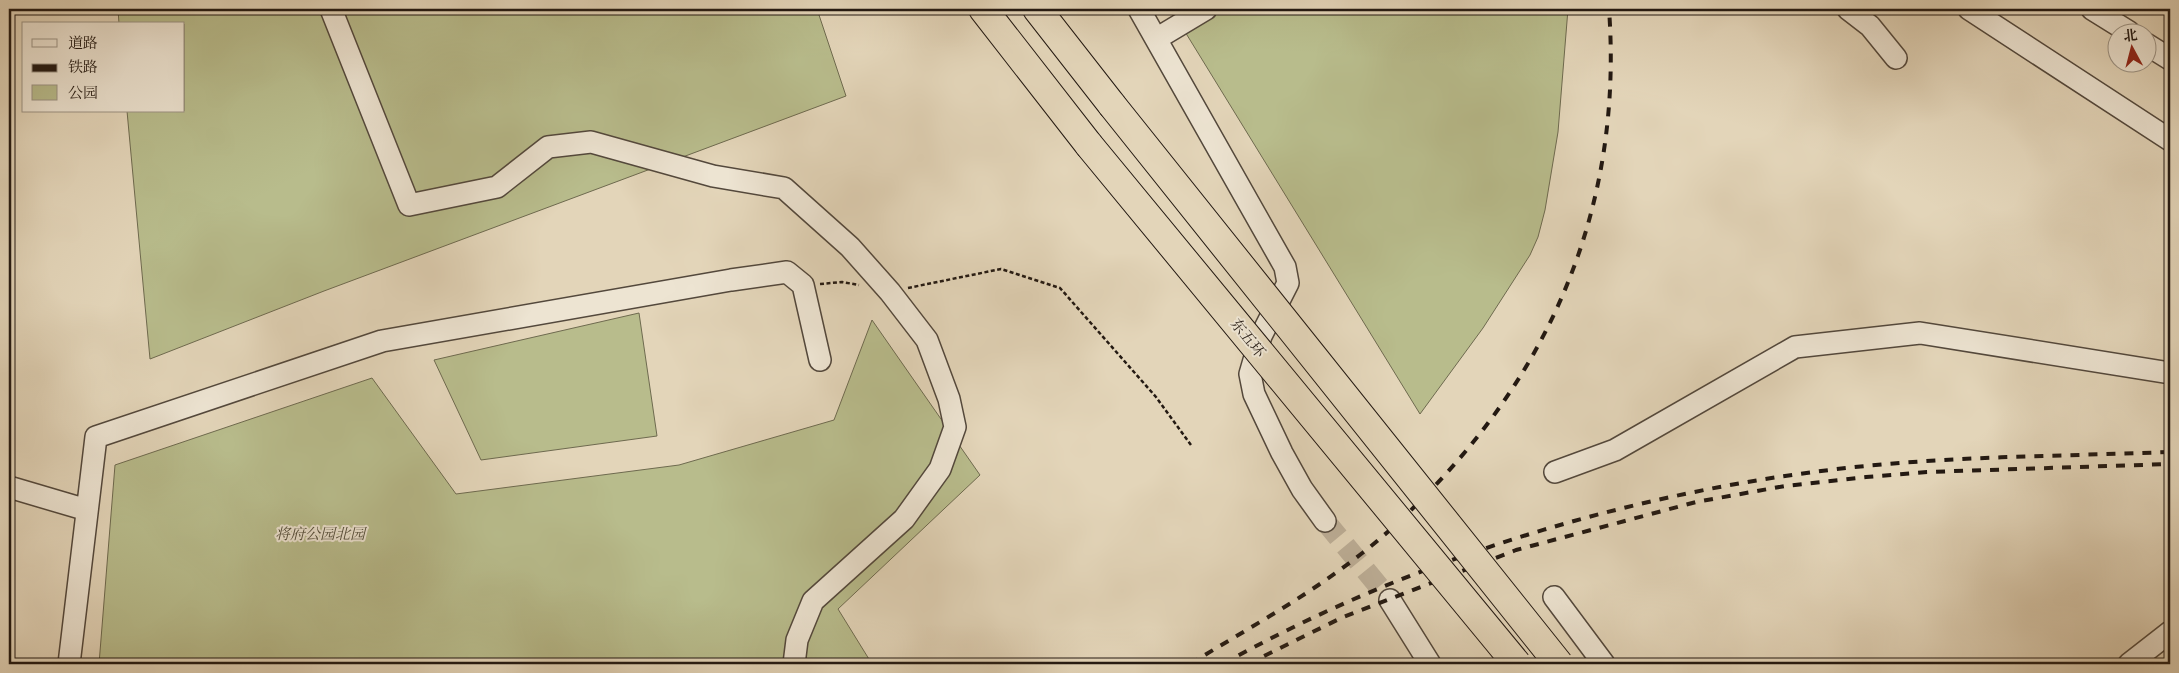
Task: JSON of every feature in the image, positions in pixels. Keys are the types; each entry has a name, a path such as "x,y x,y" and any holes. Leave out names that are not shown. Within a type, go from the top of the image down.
{"highway":[{"name":"东五环","path":"983,9 1089,145 1517,664"},
{"path":"1037,9 1559,664"}],"street":[{"path":"331,9 410,205 496,187 548,147 591,142 713,176 784,188 850,247 890,292 927,340 949,399 955,427 940,469 904,519 813,600 797,640 794,664"},
{"path":"1139,9 1285,267 1288,284 1261,336 1250,374 1254,394 1282,453 1302,489 1325,521"},
{"path":"1156,39 1206,9"},
{"path":"1848,9 1870,26 1896,58"},
{"path":"1969,9 2170,140"},
{"path":"2092,9 2113,22"},
{"path":"2156,50 2170,59"},
{"path":"69,664 96,437 382,341 777,273 787,272 803,285 820,360"},
{"path":"1555,472 1615,450 1795,347 1920,333 2170,372"},
{"path":"9,487 87,510"},
{"path":"1554,597 1604,664"},
{"path":"1390,600 1430,664"},
{"path":"2129,664 2170,632"}],"path":[{"path":"803,285 842,282 890,292 1001,269 1060,288 1156,398 1191,445"}],"green space":[{"path":"118,9 817,9 846,96 324,291 150,359 127,112 185,112 185,22 119,22"},
{"path":"1171,9 1568,9 1558,132 1545,210 1538,237 1530,255 1483,328 1420,414"},
{"path":"639,313 657,436 481,460 434,360"},
{"name":"将府公园北园","path":"872,320 980,475 838,609 872,664 99,664 115,465 372,378 456,494 679,465 834,420"}],"tunnel":[{"path":"1325,521 1390,600"}],"railway":[{"path":"1190,664 1320,584 1383,536 1443,477 1485,427 1522,374 1552,318 1576,261 1594,201 1606,139 1611,75 1609,9"},
{"path":"1223,664 1297,625 1374,591 1453,560 1534,533 1616,510 1699,491 1782,476 1865,466 1979,458 2170,452"},
{"path":"1248,664 1341,618 1516,550 1696,502 1785,486 1927,472 2170,464"}]}
